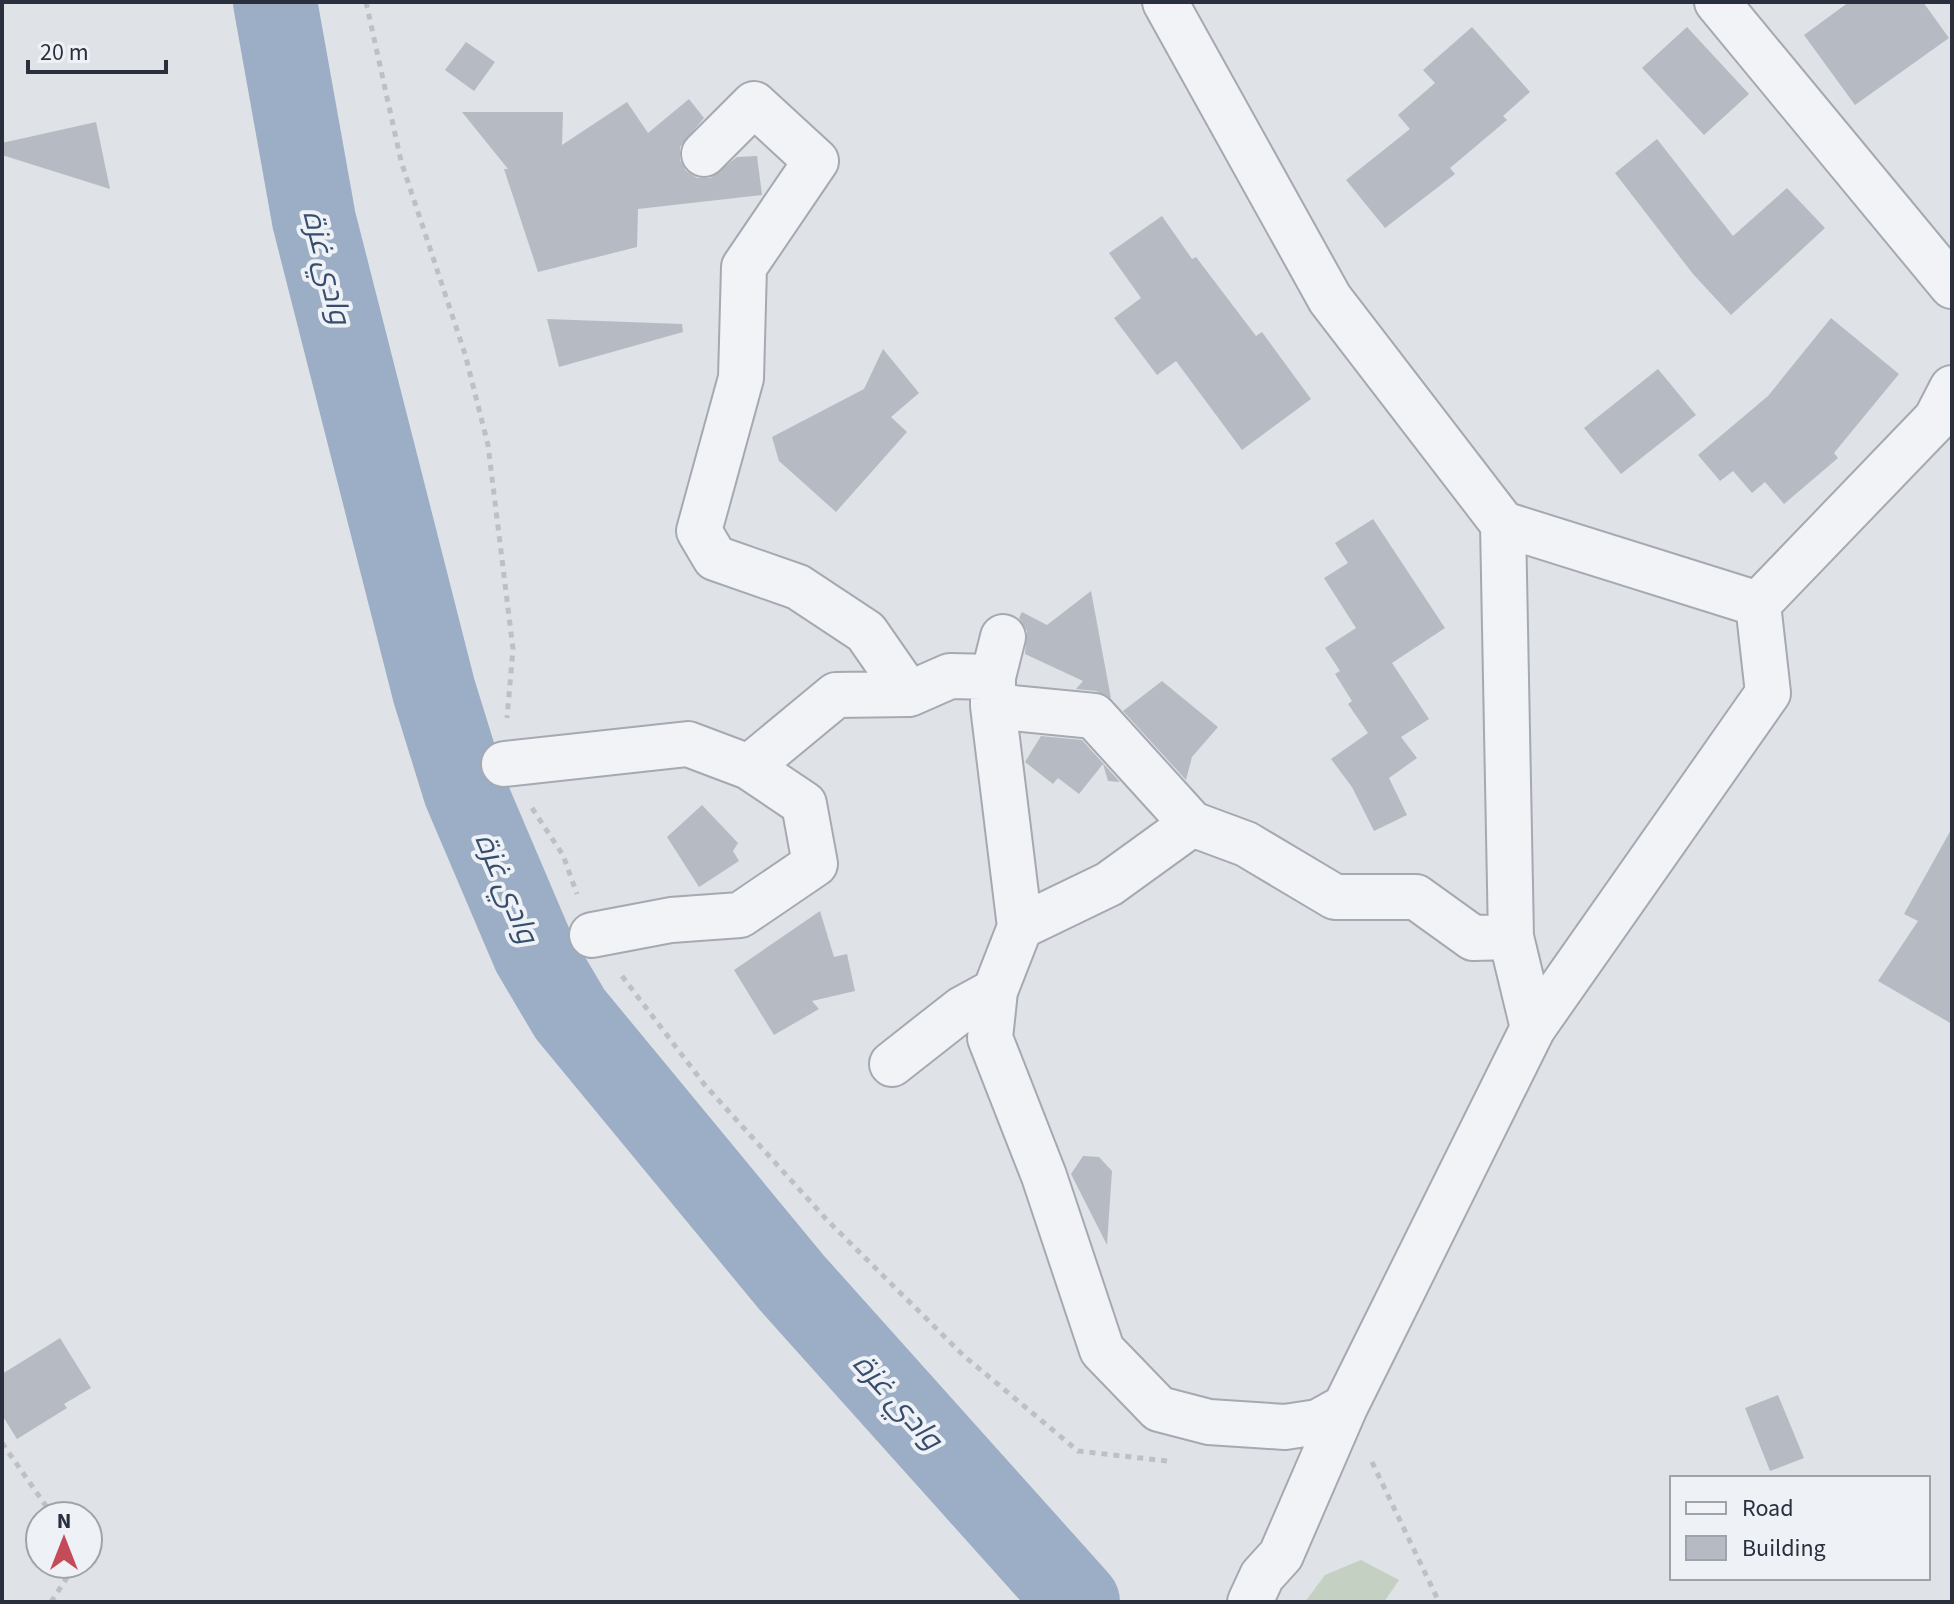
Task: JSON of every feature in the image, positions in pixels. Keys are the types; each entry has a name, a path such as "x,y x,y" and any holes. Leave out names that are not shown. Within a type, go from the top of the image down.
{"street":[{"path":"1165,2 1330,299 1503,524 1758,604"},
{"path":"1717,2 1952,286"},
{"path":"704,154 754,104 816,161 744,267 741,378 699,531 715,558 798,587 866,632 909,694"},
{"path":"1758,604 1947,419"},
{"path":"1503,524 1511,937 1533,1028"},
{"path":"1256,1589 1281,1555 1345,1407 1533,1028 1768,693 1758,604"},
{"path":"749,767 836,695 909,694 950,676 996,674 1094,716 1192,824 1246,844 1335,897 1416,897 1473,938 1511,937"},
{"path":"996,674 1020,927 995,991 990,1038 1044,1176 1102,1350 1159,1409 1209,1422 1285,1427 1318,1422 1345,1407"},
{"path":"504,764 688,744 749,767 804,804 815,864 740,915 671,920 592,935"},
{"path":"1020,927 1109,884 1192,824"},
{"path":"892,1064 962,1009 995,991"}],"path":[{"path":"366,2 401,161 465,354 488,445 513,649 504,764 563,855 592,935 704,1084 827,1220 964,1356 1078,1451 1169,1462"},
{"path":"1345,1407 1439,1602"},
{"path":"2,1443 42,1500"},
{"path":"51,1602 65,1580"}],"green space":[{"path":"1361,1560 1399,1580 1384,1602 1305,1602 1325,1575"}],"building":[{"path":"1849,2 1923,2 1949,38 1855,105 1804,35"},
{"path":"1472,27 1530,92 1503,116 1507,120 1450,168 1455,174 1385,228 1346,180 1410,129 1398,115 1435,83 1423,70"},
{"path":"1687,27 1749,94 1704,135 1642,68"},
{"path":"466,42 495,62 474,91 445,70"},
{"path":"689,99 704,118 680,147 680,160 686,171 697,178 710,178 737,157 757,156 762,195 638,209 637,247 538,272 504,169 508,169 462,112 563,112 562,145 627,102 648,133"},
{"path":"96,122 110,189 2,155 2,143"},
{"path":"1657,139 1733,236 1787,188 1825,228 1731,315 1693,274 1615,173"},
{"path":"1162,216 1192,259 1196,257 1256,336 1262,332 1311,399 1242,450 1176,361 1157,375 1114,318 1141,298 1109,253"},
{"path":"1831,318 1899,374 1834,453 1838,458 1784,504 1765,482 1752,493 1733,471 1720,481 1698,455 1768,396"},
{"path":"547,319 682,324 683,332 559,367"},
{"path":"883,349 919,393 891,417 907,432 836,512 779,461 772,437 864,389"},
{"path":"1658,369 1696,415 1621,474 1584,428"},
{"path":"1373,519 1445,628 1392,663 1429,719 1401,737 1417,758 1389,778 1407,815 1374,831 1352,787 1331,759 1368,733 1348,704 1352,701 1335,674 1340,671 1325,648 1356,628 1324,578 1348,563 1335,543"},
{"path":"1091,591 1111,698 1096,691 1076,689 1083,681 1025,654 1027,631 1019,618 1022,612 1047,625"},
{"path":"1162,681 1218,727 1192,757 1186,780 1123,711"},
{"path":"1041,736 1082,740 1120,782 1108,781 1103,764 1079,794 1058,778 1053,784 1025,762"},
{"path":"702,805 738,843 733,851 739,861 699,887 667,837"},
{"path":"1952,828 1952,1024 1878,981 1918,921 1904,914"},
{"path":"820,911 834,957 847,954 855,991 812,1001 819,1009 774,1035 734,970"},
{"path":"1083,1156 1099,1157 1112,1171 1107,1245 1071,1174"},
{"path":"60,1338 91,1388 64,1404 67,1408 17,1439 2,1415 2,1374"},
{"path":"1778,1395 1804,1458 1770,1471 1745,1408"}],"waterway":[{"name":"وادي غزة","path":"275,2 314,220 434,691 465,791 534,953 570,1014 792,1283 1078,1602"}]}
